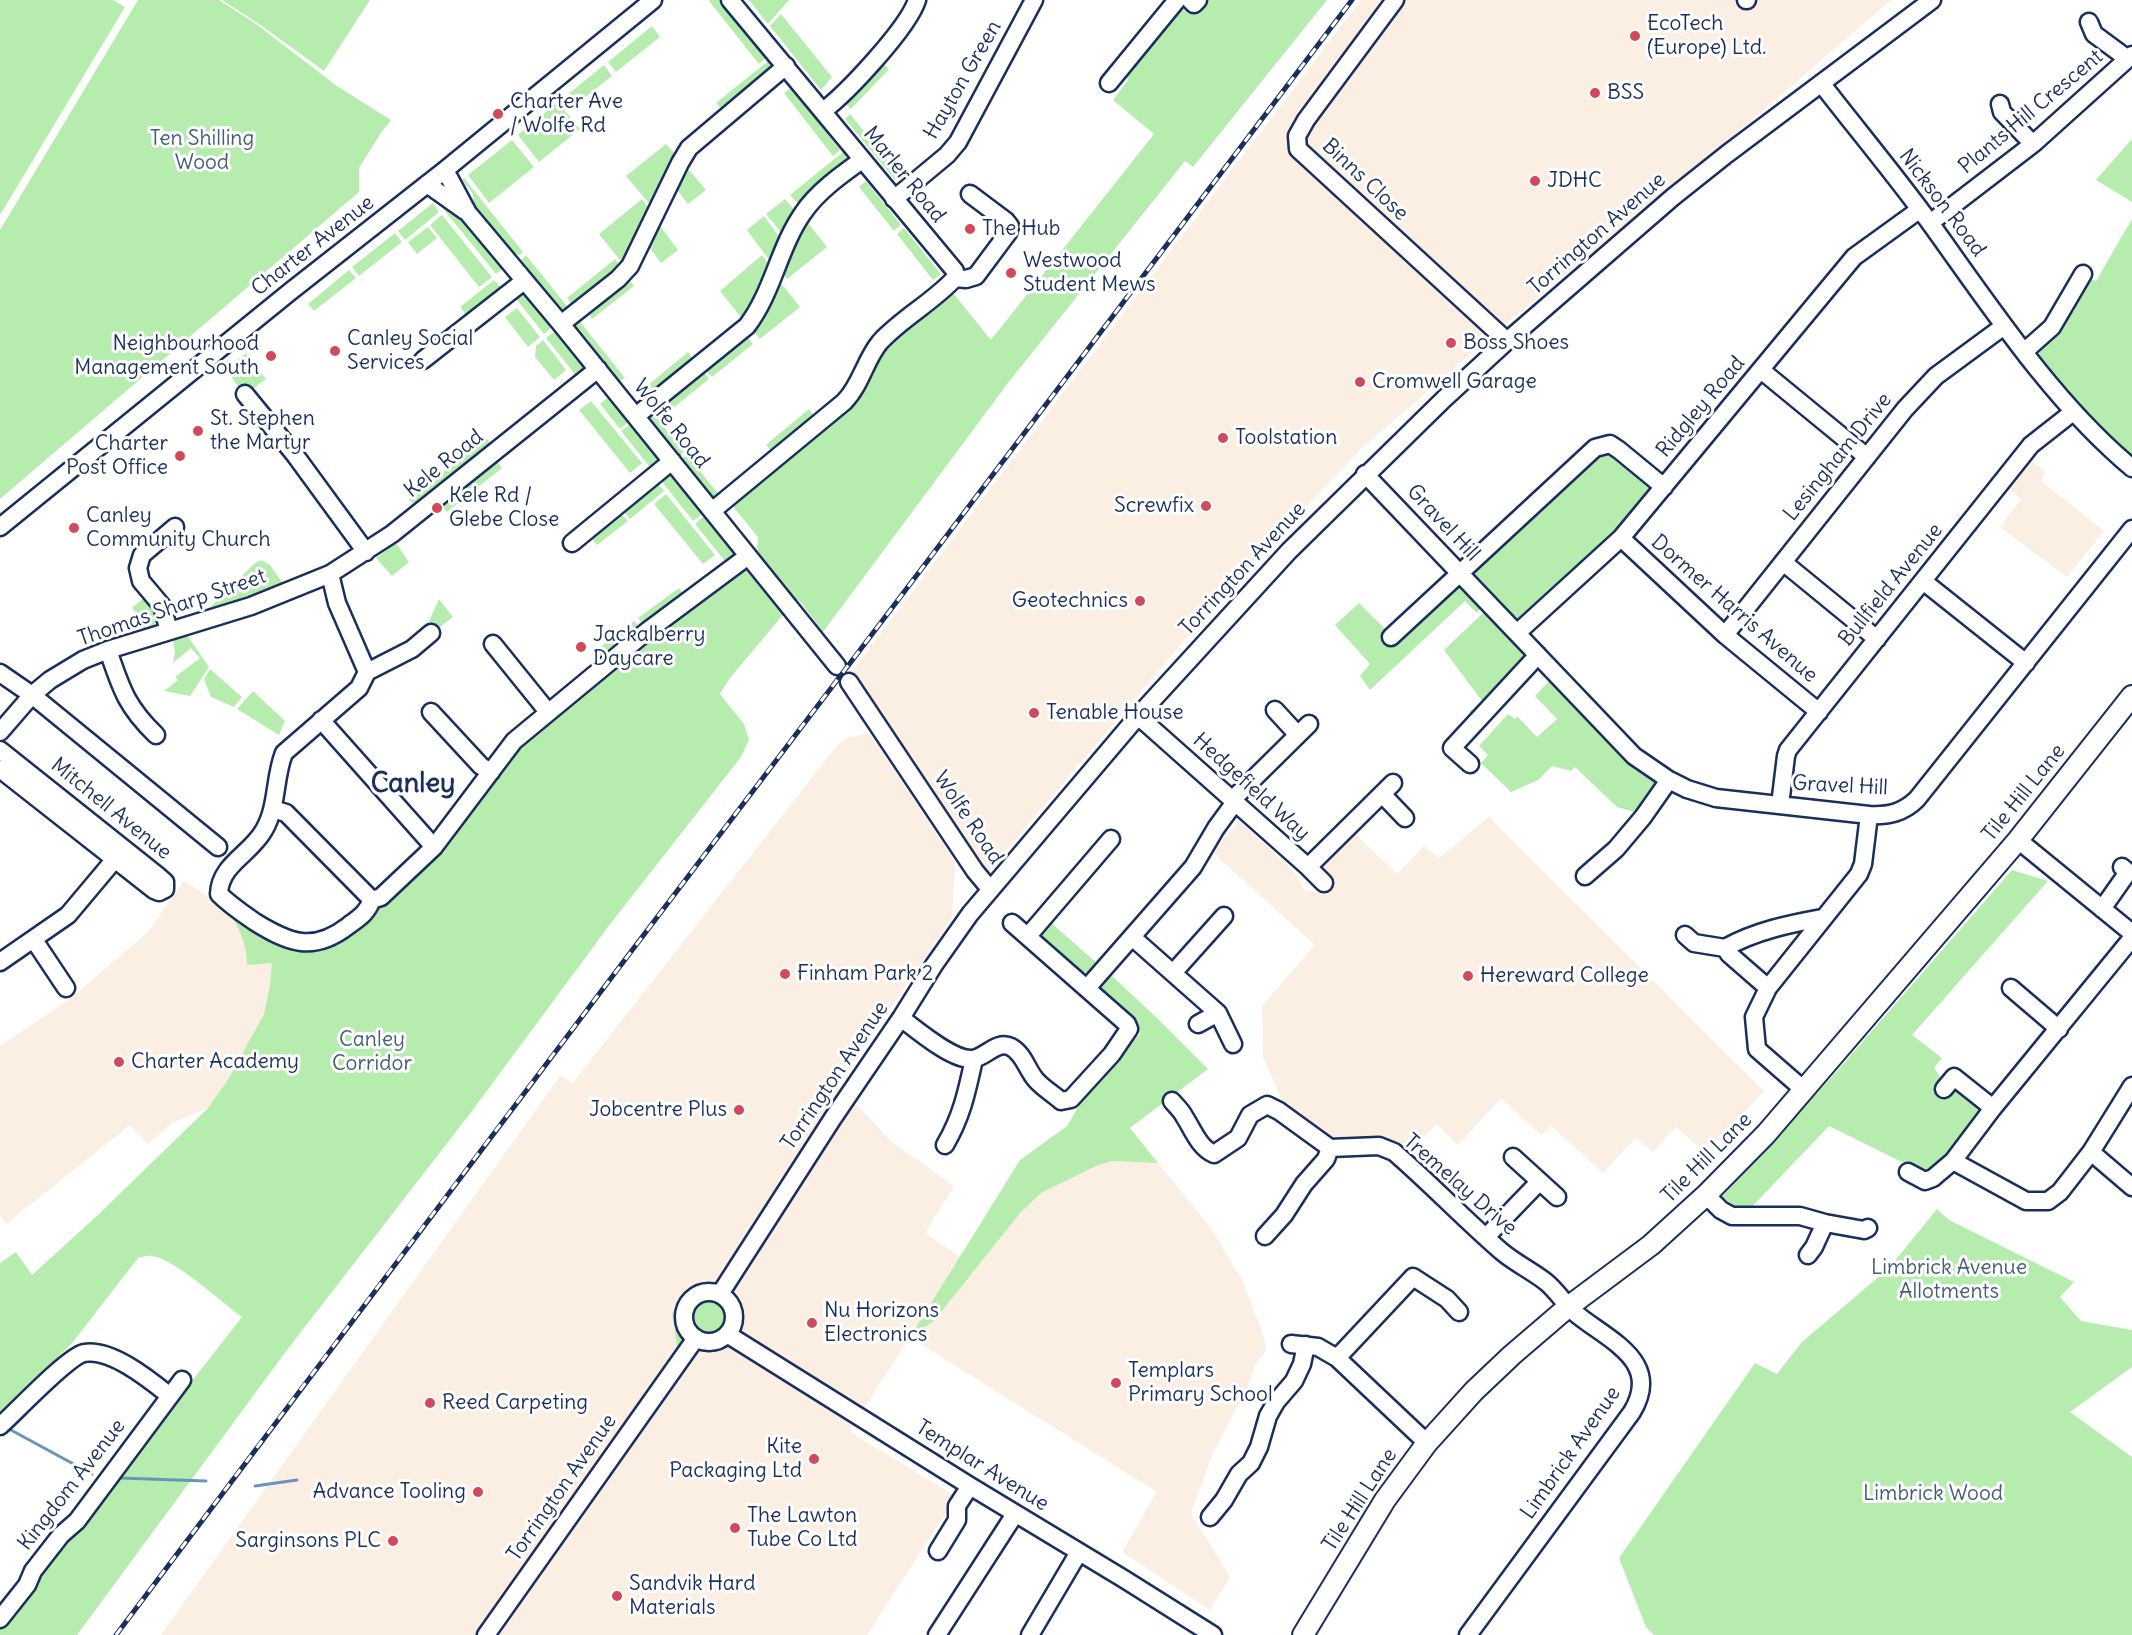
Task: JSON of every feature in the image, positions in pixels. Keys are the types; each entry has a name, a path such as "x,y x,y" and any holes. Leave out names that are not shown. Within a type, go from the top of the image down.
{"main road":[{"name":"Tile Hill Lane","path":"1303,1635 1385,1500 1427,1443 1474,1391 1512,1355 1568,1307 1651,1245 1706,1195 1766,1134 2018,840 2132,696"}],"street":[{"name":"Charter Avenue","path":"0,527 653,0"},
{"name":"Marler Road","path":"730,0 955,271 955,278 966,279 976,276 1008,233 1010,226 1006,220 970,194"},
{"path":"823,111 849,87 904,26 917,0"},
{"name":"Hayton Green","path":"894,200 947,155 958,142 1034,0"},
{"path":"1109,83 1177,0"},
{"name":"Binns Close","path":"1395,0 1306,120 1297,136 1298,148 1507,341"},
{"name":"Torrington Avenue","path":"720,1294 946,947 990,889 1138,716 1289,550 1365,474 1507,341 1673,197 1930,1"},
{"path":"2089,22 2094,34 2130,57"},
{"name":"Plants Hill Crescent","path":"1930,223 2033,144 2130,57"},
{"path":"561,324 618,279 630,266 689,148 786,66"},
{"name":"Nickson Road","path":"1821,83 1862,132 2004,326 2073,411 2132,468"},
{"path":"2000,104 2002,112 2033,144"},
{"path":"636,416 747,326 755,314 803,212 819,194 862,160"},
{"name":"Wolfe Road","path":"445,170 468,213 598,369 837,666"},
{"name":"Wolfe Road","path":"427,184 468,213"},
{"name":"Ridgley Road","path":"1517,633 1621,538 1854,258 1919,210"},
{"path":"2025,351 2052,327 2083,274"},
{"path":"711,511 844,402 854,390 880,342 955,278"},
{"path":"423,360 524,281"},
{"name":"Lesingham Drive","path":"1725,635 1905,409 1936,375 2004,326"},
{"name":"Kele Road","path":"310,583 330,574 392,534 598,369"},
{"path":"1761,370 1867,457"},
{"path":"245,394 295,455 366,552"},
{"name":"Bullfield Avenue","path":"1780,805 1788,750 2031,445 2073,411"},
{"path":"1391,637 1602,444 1610,444 1619,450 1664,487"},
{"path":"572,543 672,461"},
{"name":"Gravel Hill","path":"1365,474 1634,756 1669,780 1687,789 1716,798 1869,815 1885,816 1910,806 2132,529"},
{"path":"169,631 162,606 141,581 138,568 142,555 175,527"},
{"name":"Dormer Harris Avenue","path":"1621,538 1725,635 1819,712"},
{"path":"431,633 412,649 367,672 359,688 284,753 280,762 273,809 264,831 224,873 219,885 219,894 229,905 281,938 314,942 339,933 367,912 372,900 381,897 434,846 514,741 646,632 748,556"},
{"path":"1783,562 1877,639"},
{"path":"330,574 337,603 367,672"},
{"path":"1923,581 2026,663"},
{"name":"Thomas Sharp Street","path":"0,732 32,695 50,680 83,660 108,650 251,606 310,583"},
{"path":"493,644 548,711"},
{"path":"108,650 126,700 138,718 156,735"},
{"path":"1470,764 1452,748 1538,655"},
{"path":"0,673 32,695 218,847"},
{"name":"Wolfe Road","path":"849,682 975,871 990,889"},
{"path":"1087,988 1193,867 1234,801 1303,729 1275,710"},
{"path":"430,711 481,766 491,772"},
{"name":"Hedgefield Way","path":"1138,716 1324,883"},
{"path":"321,720 434,846"},
{"name":"Mitchell Avenue","path":"0,750 118,853"},
{"name":"Mitchell Avenue","path":"0,769 118,853"},
{"path":"1585,876 1616,849 1669,780"},
{"name":"Hedgefield Way","path":"1308,867 1332,841 1388,789 1405,818"},
{"path":"273,809 286,813 372,900"},
{"path":"1804,1090 1757,1049 1754,1017 1768,988 1859,874 1863,864 1869,815"},
{"path":"1028,936 1111,839"},
{"path":"2018,840 2132,933"},
{"path":"0,962 69,915 118,853"},
{"path":"2102,909 2128,872 2122,867"},
{"path":"1173,972 1224,916"},
{"path":"1685,934 1694,943 1725,948 1741,939 1766,931 1822,918"},
{"path":"901,1018 962,1058 974,1059 1004,1045 1013,1048 1022,1057 1036,1080 1061,1101 1071,1099 1112,1054 1130,1029 1012,923"},
{"path":"1132,937 1218,1012 1233,1044"},
{"path":"1908,1172 1924,1180 1933,1178 1953,1161 1993,1108 2132,938"},
{"path":"34,940 66,988"},
{"path":"1725,948 1768,988"},
{"path":"2011,988 2059,1029"},
{"path":"1198,1024 1218,1012"},
{"path":"945,1145 958,1124 965,1104 974,1059"},
{"path":"1944,1089 1954,1077 1993,1108"},
{"path":"1953,1161 2026,1201 2048,1201 2060,1192 2091,1152 2132,1086"},
{"path":"1172,1101 1202,1144 1214,1154 1238,1138 1250,1115 1267,1105 1279,1111 1330,1148 1326,1159 1304,1184 1284,1215 1265,1236"},
{"name":"Tremelay Drive","path":"1330,1148 1379,1146 1394,1152 1516,1263 1544,1281 1568,1307"},
{"path":"2091,1152 2132,1186"},
{"path":"1514,1157 1557,1197"},
{"path":"1486,1237 1539,1182"},
{"path":"1706,1195 1721,1210 1732,1216 1800,1216 1864,1230 1868,1228"},
{"path":"1808,1255 1825,1223"},
{"path":"1337,1358 1410,1270 1455,1299"},
{"path":"706,1292 720,1294 730,1302 734,1311 734,1320 728,1334 710,1342 696,1338 689,1332 685,1321 689,1303 698,1295 706,1292"},
{"name":"Limbrick Avenue","path":"1468,1635 1617,1433 1632,1412 1639,1397 1640,1373 1631,1358 1568,1307"},
{"name":"Templar Avenue","path":"728,1334 1213,1635"},
{"name":"Torrington Avenue","path":"486,1635 696,1338"},
{"path":"1210,1517 1224,1500 1239,1474 1251,1462 1259,1447 1268,1416 1276,1402 1294,1381 1302,1364 1299,1344 1318,1347 1337,1358 1427,1443"},
{"path":"0,1426 53,1376 81,1354 99,1353 124,1364 170,1396"},
{"name":"Kingdom Avenue","path":"0,1619 27,1585 33,1571 61,1535 77,1521 182,1380"},
{"path":"938,1551 957,1520 957,1506 970,1486"},
{"path":"937,1635 1015,1514"},
{"path":"1030,1635 1079,1552"}],"shaded area":[{"path":"1361,0 1891,0 1697,167 1497,331 1360,450 1221,597 986,874 850,674"},
{"path":"2030,460 2045,471 2041,481 2104,531 2067,577 2000,527 2021,499 2007,487"},
{"path":"870,733 955,862 952,918 838,1085 892,1142 954,1186 925,1233 961,1257 911,1336 934,1321 1021,1212 1041,1193 1096,1166 1112,1161 1158,1163 1210,1227 1242,1280 1264,1337 1266,1351 1256,1363 1246,1390 1213,1453 1191,1513 1230,1577 1210,1610 1122,1552 1157,1492 910,1337 849,1431 956,1497 867,1635 161,1635 561,1075 572,1084 836,747 846,738"},
{"name":"Hereward College","path":"1489,817 1764,1091 1706,1154 1676,1127 1653,1152 1636,1137 1603,1173 1551,1126 1541,1135 1501,1098 1458,1145 1436,1124 1410,1152 1387,1139 1365,1136 1334,1141 1283,1103 1263,1056 1262,1006 1315,945 1212,852 1239,821 1290,867 1305,890 1318,892 1332,877 1322,864 1353,832 1397,874 1424,846 1439,858"},
{"name":"Charter Academy","path":"184,881 226,907 242,932 247,951 272,963 264,1014 250,1042 208,1108 172,1123 148,1144 130,1125 6,1224 0,1216 0,1046 70,999 148,932"}],"green space":[{"path":"0,0 113,0 125,7 0,215"},
{"name":"Ten Shilling Wood","path":"138,0 219,0 256,24 337,86 391,120 359,168 359,192 0,499 0,230"},
{"path":"222,0 370,0 324,71"},
{"path":"710,0 719,0 766,58 759,64"},
{"path":"749,0 789,0 768,24"},
{"name":"Canley Corridor","path":"1205,0 1327,0 1193,167 1185,161 1008,383 823,632 799,600 782,616 730,678 720,694 744,724 749,740 741,757 611,923 472,1111 287,1350 77,1635 0,1635 0,1629 33,1585 38,1574 73,1533 242,1317 173,1265 152,1256 138,1258 73,1342 0,1413 0,1263 16,1252 32,1275 100,1213 208,1108 229,1078 264,1014 272,963 247,965 244,941 226,907 283,944 353,932 434,858 482,799 524,741 760,556 757,552 758,537 730,503 853,403 883,351 953,293 991,340 1154,134 1113,100 1128,80 1126,74 1178,8 1192,13 1198,12"},
{"path":"781,14 832,77 821,90 770,26"},
{"path":"652,26 660,37 616,72 608,62"},
{"path":"768,61 776,70 724,112 716,103"},
{"path":"880,61 889,69 851,109 845,103"},
{"path":"604,65 612,76 569,110 561,100"},
{"path":"791,88 840,150 833,156 784,93"},
{"path":"558,102 580,129 539,162 518,135"},
{"path":"850,114 899,175 895,180 845,119"},
{"path":"512,140 534,167 489,203 468,175"},
{"path":"2132,141 2132,202 2096,180"},
{"path":"666,144 677,156 653,208 626,176"},
{"path":"843,152 850,162 801,207 790,195"},
{"path":"684,164 706,190 688,204 674,186"},
{"path":"464,178 523,252 520,255 513,253 474,205 473,194 462,180"},
{"path":"866,181 901,225 894,231 859,187"},
{"path":"443,196 507,265 496,274 436,200"},
{"path":"642,199 651,211 624,265 599,234"},
{"path":"785,199 796,212 785,237 766,214"},
{"path":"433,203 439,212 405,240 398,231"},
{"path":"442,215 492,277 479,287 430,225"},
{"path":"764,216 783,242 772,264 747,230"},
{"path":"804,218 827,247 787,279 780,271"},
{"path":"2132,219 2132,458 2084,415 2039,355 2041,344 2087,277 2096,281"},
{"path":"657,222 678,250 661,263 647,244"},
{"path":"428,227 437,238 417,254 408,242"},
{"path":"904,228 941,274 933,280 897,234"},
{"path":"395,233 402,242 359,276 352,267"},
{"path":"526,255 570,310 562,313 522,265 522,259"},
{"path":"762,255 771,267 744,321 720,291"},
{"path":"615,259 621,268 574,307 567,298"},
{"path":"349,270 356,278 314,311 308,304"},
{"path":"627,277 634,286 592,319 586,310"},
{"path":"777,278 800,307 760,339 752,329"},
{"path":"494,280 503,290 468,318 460,307"},
{"path":"521,291 528,293 554,325 544,334 513,295"},
{"path":"517,308 540,337 528,347 505,317"},
{"path":"577,318 625,378 617,383 572,327 572,323"},
{"path":"558,331 587,369 578,378 546,338"},
{"path":"746,335 753,344 712,377 704,368"},
{"path":"543,340 566,370 554,380 535,357 536,346"},
{"path":"688,352 695,362 649,400 641,391"},
{"path":"246,353 266,379 251,390 248,386 241,391 226,369"},
{"path":"702,370 709,379 662,417 654,408"},
{"path":"610,396 631,420 620,429 600,404"},
{"path":"591,401 642,463 630,473 579,410"},
{"path":"809,409 816,418 773,453 766,445"},
{"path":"651,411 684,452 677,458 648,419"},
{"path":"633,422 659,457 653,471 621,431"},
{"path":"486,438 493,446 418,505 408,500"},
{"path":"1610,451 1656,488 1625,528 1523,622 1516,622 1467,568 1595,453"},
{"path":"687,455 720,496 711,499 680,460"},
{"path":"496,460 502,468 447,512 440,504"},
{"path":"671,472 705,512 693,521 659,478"},
{"path":"656,481 664,491 630,519 621,508"},
{"path":"666,494 715,555 703,564 654,504"},
{"path":"618,510 628,521 597,545 588,534"},
{"path":"707,514 735,550 737,555 729,566 695,524"},
{"path":"396,543 409,562 392,576 376,558"},
{"path":"261,560 270,565 284,585 207,610 255,563"},
{"path":"1457,585 1481,608 1477,613 1465,601 1370,690 1360,676 1370,664 1335,625 1359,603 1396,640"},
{"path":"679,588 684,595 646,624 642,623 638,618"},
{"path":"145,597 157,612 158,620 154,626 141,630 136,613 132,608"},
{"path":"439,599 453,617 436,630 429,621"},
{"path":"1484,612 1527,659 1474,719 1469,712 1482,701 1444,650"},
{"path":"634,621 638,625 634,632 601,660 599,659 597,655 601,652 598,649"},
{"path":"187,635 209,667 190,696 164,691 178,680 175,677 200,658 191,648 173,663 175,652 173,640"},
{"path":"210,669 242,697 234,707 211,697 204,679"},
{"path":"1550,680 1627,761 1656,782 1637,813 1617,807 1575,767 1571,771 1552,766 1538,780 1511,792 1481,763 1488,755 1479,746 1508,714 1515,719 1517,716 1537,737 1557,719 1535,696"},
{"path":"253,691 285,721 279,735 237,709"},
{"path":"2012,870 2048,881 1912,1035 1942,1058 1934,1068 1942,1079 1938,1091 1945,1097 1953,1091 1963,1093 1982,1111 1934,1174 1926,1178 1910,1166 1829,1126 1746,1213 1722,1197 1837,1071"},
{"path":"1049,921 1098,964 1088,973 1079,971 1039,935"},
{"path":"1112,976 1208,1069 1130,1128 1158,1163 1112,1161 1096,1166 1041,1193 1021,1212 934,1321 910,1337 1020,1160 1067,1126 1087,1092 1140,1034 1136,1022 1101,988"},
{"name":"Limbrick Wood","path":"1937,1209 1949,1220 2074,1282 2060,1297 2081,1321 2132,1330 2132,1367 2070,1412 2132,1457 2132,1635 1654,1635 1646,1627 1619,1558 1755,1363 1777,1374 1802,1342 1889,1268"},
{"path":"709,1299 722,1305 728,1318 722,1331 709,1337 696,1331 690,1318 696,1305"},
{"path":"672,1311 684,1344 631,1418 627,1418 677,1347"}],"waterway":[{"path":"9,1429 92,1474"},
{"path":"120,1478 206,1481"},
{"path":"255,1486 297,1480"}],"railway":[{"path":"116,1635 1352,0"}],"place":[{"name":"EcoTech (Europe) Ltd.","path":"1635,36"},
{"name":"BSS","path":"1595,93"},
{"name":"Charter Ave / Wolfe Rd","path":"498,114"},
{"name":"JDHC","path":"1535,181"},
{"name":"The Hub","path":"970,229"},
{"name":"Westwood Student Mews","path":"1011,273"},
{"name":"Boss Shoes","path":"1451,343"},
{"name":"Canley Social Services","path":"335,351"},
{"name":"Neighbourhood Management South","path":"271,356"},
{"name":"Cromwell Garage","path":"1360,382"},
{"name":"St. Stephen the Martyr","path":"198,431"},
{"name":"Toolstation","path":"1223,438"},
{"name":"Charter Post Office","path":"180,456"},
{"name":"Screwfix","path":"1206,506"},
{"name":"Kele Rd / Glebe Close","path":"437,508"},
{"name":"Canley Community Church","path":"74,528"},
{"name":"Geotechnics","path":"1140,601"},
{"name":"Jackalberry Daycare","path":"581,647"},
{"name":"Tenable House","path":"1034,713"},
{"name":"Finham Park 2","path":"785,974"},
{"name":"Hereward College","path":"1468,976"},
{"name":"Charter Academy","path":"119,1062"},
{"name":"Jobcentre Plus","path":"739,1110"},
{"name":"Nu Horizons Electronics","path":"812,1323"},
{"name":"Templars Primary School","path":"1116,1383"},
{"name":"Reed Carpeting","path":"430,1403"},
{"name":"Kite Packaging Ltd","path":"814,1459"},
{"name":"Advance Tooling","path":"478,1492"},
{"name":"The Lawton Tube Co Ltd","path":"735,1528"},
{"name":"Sarginsons PLC","path":"393,1541"},
{"name":"Sandvik Hard Materials","path":"617,1596"}],"district":[{"name":"Canley","path":"413,784"}],"park label":[{"name":"Limbrick Avenue Allotments","path":"1949,1280"}]}
